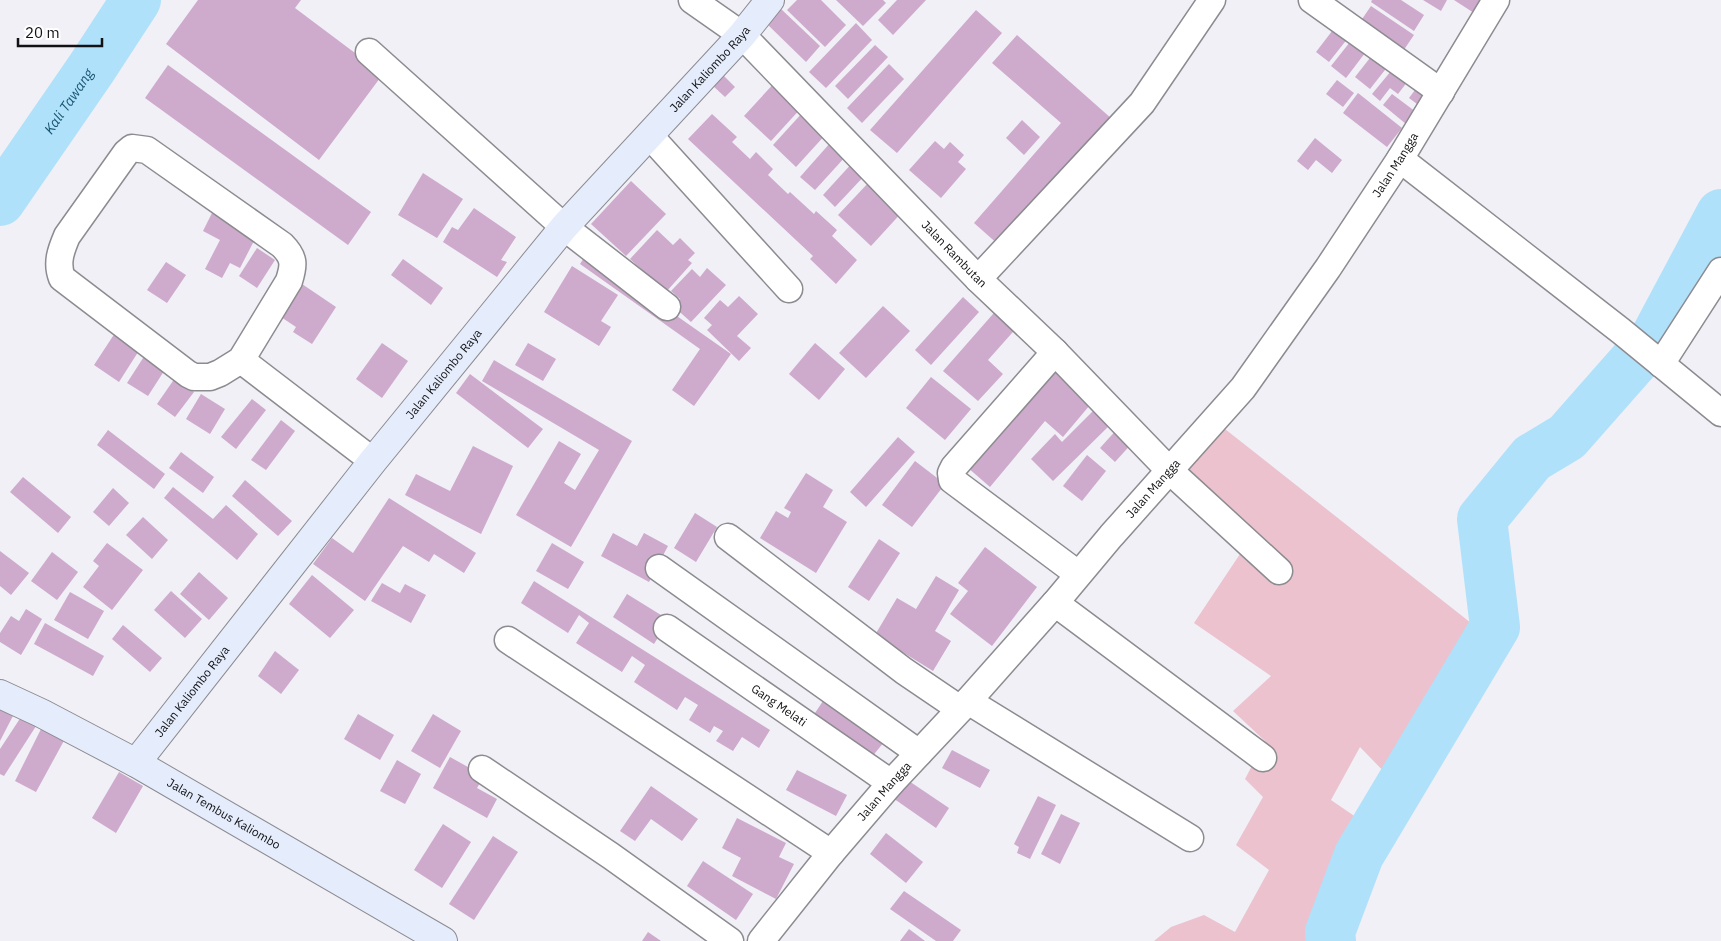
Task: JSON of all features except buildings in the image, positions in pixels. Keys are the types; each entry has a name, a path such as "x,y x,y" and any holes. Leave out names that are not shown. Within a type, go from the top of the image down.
{"street":[{"name":"Jalan Rambutan","path":"692,0 742,35 978,279 1055,352 1170,471 1279,571"},
{"name":"Jalan Kaliombo Raya","path":"136,763 373,461 564,227 742,35 770,0"},
{"path":"978,279 1142,103 1212,0"},
{"path":"1312,0 1441,92"},
{"name":"Jalan Mangga","path":"761,941 831,853 891,783 1055,603 1078,574 1243,388 1328,268 1400,159 1496,0"},
{"path":"370,52 564,227 667,307"},
{"path":"649,135 789,289"},
{"path":"132,148 147,150 290,253 293,269 289,281 241,360 210,377 194,378 62,278 59,270 59,260 67,236 126,153 132,148"},
{"path":"1400,159 1640,346 1721,413"},
{"path":"1665,368 1721,271"},
{"path":"1055,352 954,467 951,476 952,480 1078,574"},
{"path":"241,360 373,461"},
{"path":"728,537 904,670 1190,838"},
{"path":"659,568 919,753"},
{"path":"1055,603 1263,758"},
{"name":"Gang Melati","path":"667,628 891,783"},
{"path":"508,640 831,853"},
{"name":"Jalan Tembus Kaliombo","path":"0,694 41,713 136,763 442,941"},
{"path":"482,768 730,941"}],"shaded area":[{"path":"1211,418 1471,623 1465,644 1448,685 1393,781 1360,747 1331,800 1363,822 1322,941 1154,941 1171,927 1204,915 1235,932 1269,870 1236,845 1263,797 1245,779 1265,741 1233,711 1271,676 1194,623 1244,548 1164,481"}],"waterway":[{"name":"Kali Tawang","path":"0,201 136,0"},
{"path":"1331,941 1330,932 1359,855 1495,627 1482,519 1532,458 1567,437 1656,336 1721,214"}]}
